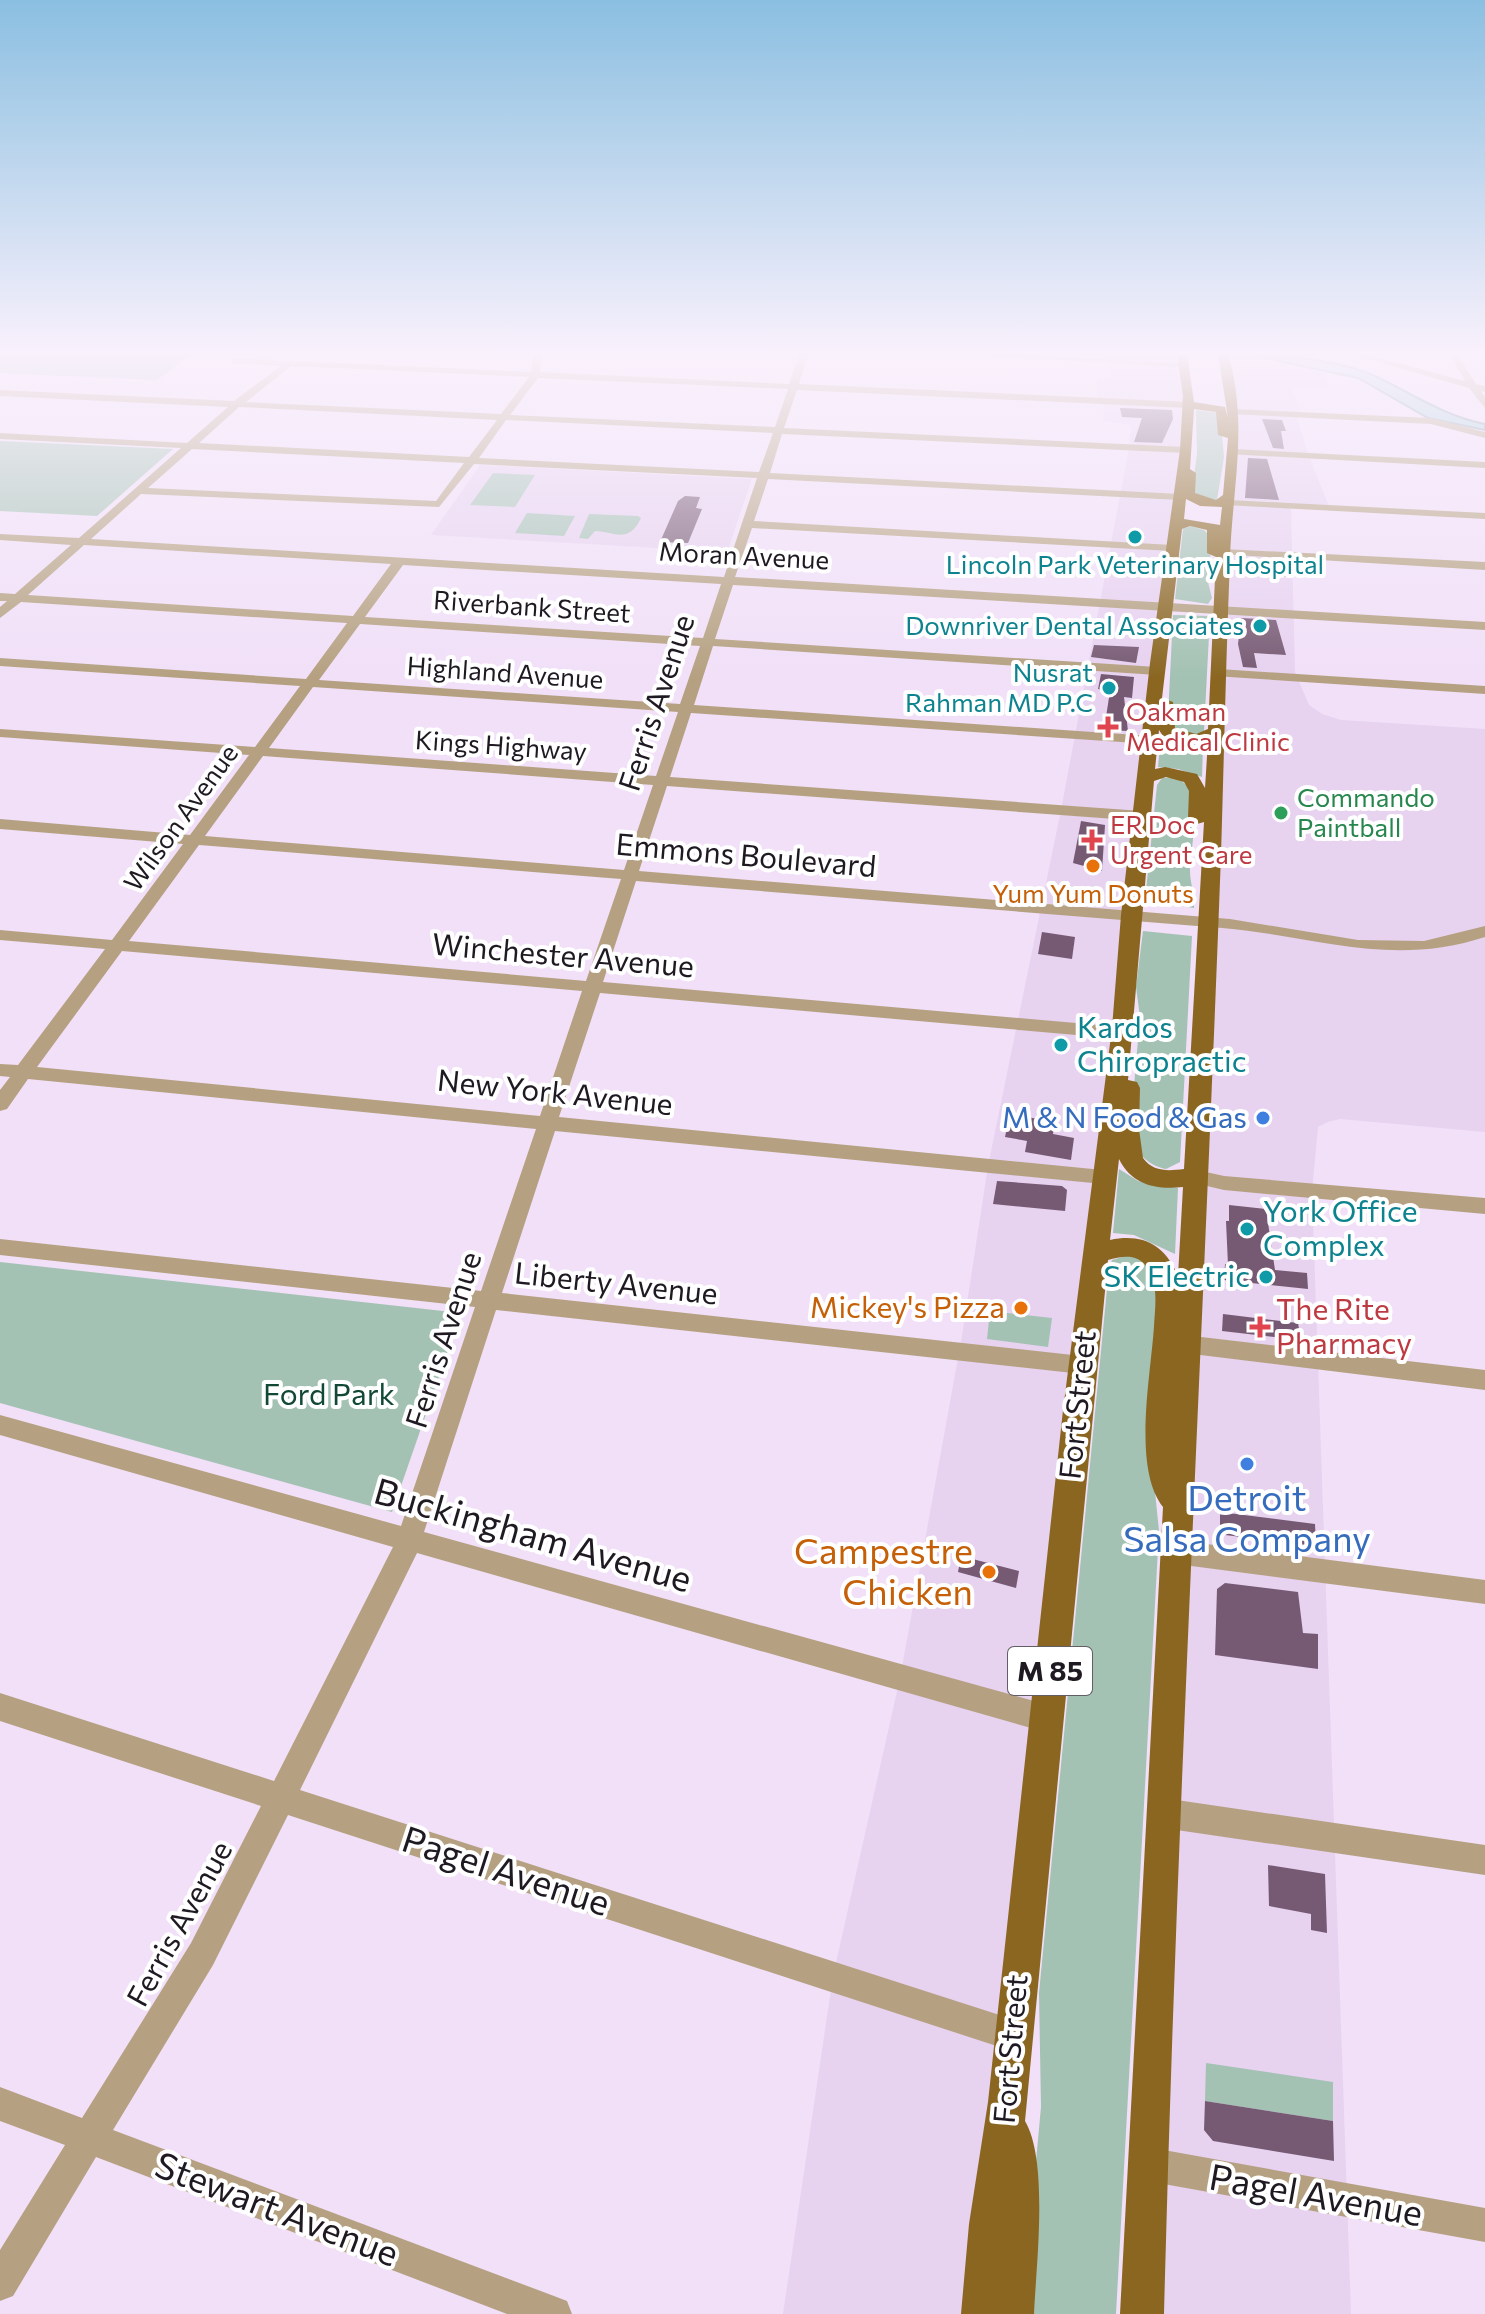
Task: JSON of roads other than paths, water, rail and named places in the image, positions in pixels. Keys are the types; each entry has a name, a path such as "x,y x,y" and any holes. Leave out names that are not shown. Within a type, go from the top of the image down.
{"main road":[{"name":"Fort Street","path":"983,2314 990,2224 1008,2102 1012,2035 1082,1365 1122,1030 1131,915 1165,605 1184,462"},
{"path":"1191,462 1188,494 1191,498 1218,504 1229,500"},
{"path":"1142,2314 1184,1344 1197,1177 1213,737 1219,673 1223,552 1232,462"},
{"path":"1174,528 1189,522 1216,529 1211,582 1222,605"},
{"path":"1158,667 1166,674 1166,729 1184,738 1213,737"},
{"path":"1147,778 1159,772 1172,772 1194,781 1198,791 1196,854 1209,873"},
{"path":"1122,1030 1131,1042 1126,1147 1129,1160 1138,1169 1161,1180 1197,1177"},
{"path":"1094,1255 1117,1245 1129,1245 1145,1250 1158,1259 1166,1272 1169,1294 1160,1460 1177,1511"},
{"path":"1008,2102 1018,2192 1012,2314"}],"street":[{"path":"0,614 173,462"},
{"path":"139,491 436,505 470,462"},
{"path":"511,462 1180,497"},
{"name":"Ferris Avenue","path":"0,2283 202,1954 410,1538 768,462"},
{"path":"1376,462 1485,465"},
{"path":"1229,500 1485,516"},
{"path":"747,524 1172,548"},
{"name":"Moran Avenue","path":"0,537 1165,605 1222,605 1485,626"},
{"path":"1223,552 1481,566"},
{"name":"Wilson Avenue","path":"0,1104 400,560"},
{"name":"Riverbank Street","path":"0,597 1158,667"},
{"name":"Highland Avenue","path":"0,662 1151,740"},
{"path":"1219,673 1485,690"},
{"name":"Kings Highway","path":"0,733 1142,816"},
{"name":"Emmons Boulevard","path":"0,824 1131,915 1407,946 1448,943 1485,931"},
{"name":"Winchester Avenue","path":"0,935 1122,1030"},
{"name":"New York Avenue","path":"0,1070 1103,1177"},
{"path":"1197,1177 1235,1184 1485,1206"},
{"name":"Liberty Avenue","path":"0,1247 1082,1365"},
{"path":"1184,1344 1485,1380"},
{"name":"Buckingham Avenue","path":"0,1425 1045,1718"},
{"path":"1176,1552 1485,1592"},
{"name":"Pagel Avenue","path":"0,1707 1012,2035"},
{"path":"1163,1813 1485,1860"},
{"name":"Stewart Avenue","path":"0,2104 554,2314"},
{"name":"Pagel Avenue","path":"1147,2164 1485,2225"}],"place":[{"name":"Lincoln Park Veterinary Hospital","path":"1135,537"},
{"name":"Downriver Dental Associates","path":"1260,626"},
{"name":"Nusrat Rahman MD P.C","path":"1109,688"},
{"name":"Oakman Medical Clinic","path":"1108,727"},
{"name":"Commando Paintball","path":"1281,813"},
{"name":"ER Doc Urgent Care","path":"1092,840"},
{"name":"Yum Yum Donuts","path":"1093,866"},
{"name":"Kardos Chiropractic","path":"1061,1045"},
{"name":"M & N Food & Gas","path":"1263,1118"},
{"name":"York Office Complex","path":"1247,1229"},
{"name":"SK Electric","path":"1266,1277"},
{"name":"Mickey's Pizza","path":"1021,1308"},
{"name":"The Rite Pharmacy","path":"1260,1327"},
{"name":"Detroit Salsa Company","path":"1247,1464"},
{"name":"Campestre Chicken","path":"989,1572"}],"park label":[{"name":"Ford Park","path":"329,1395"}]}
